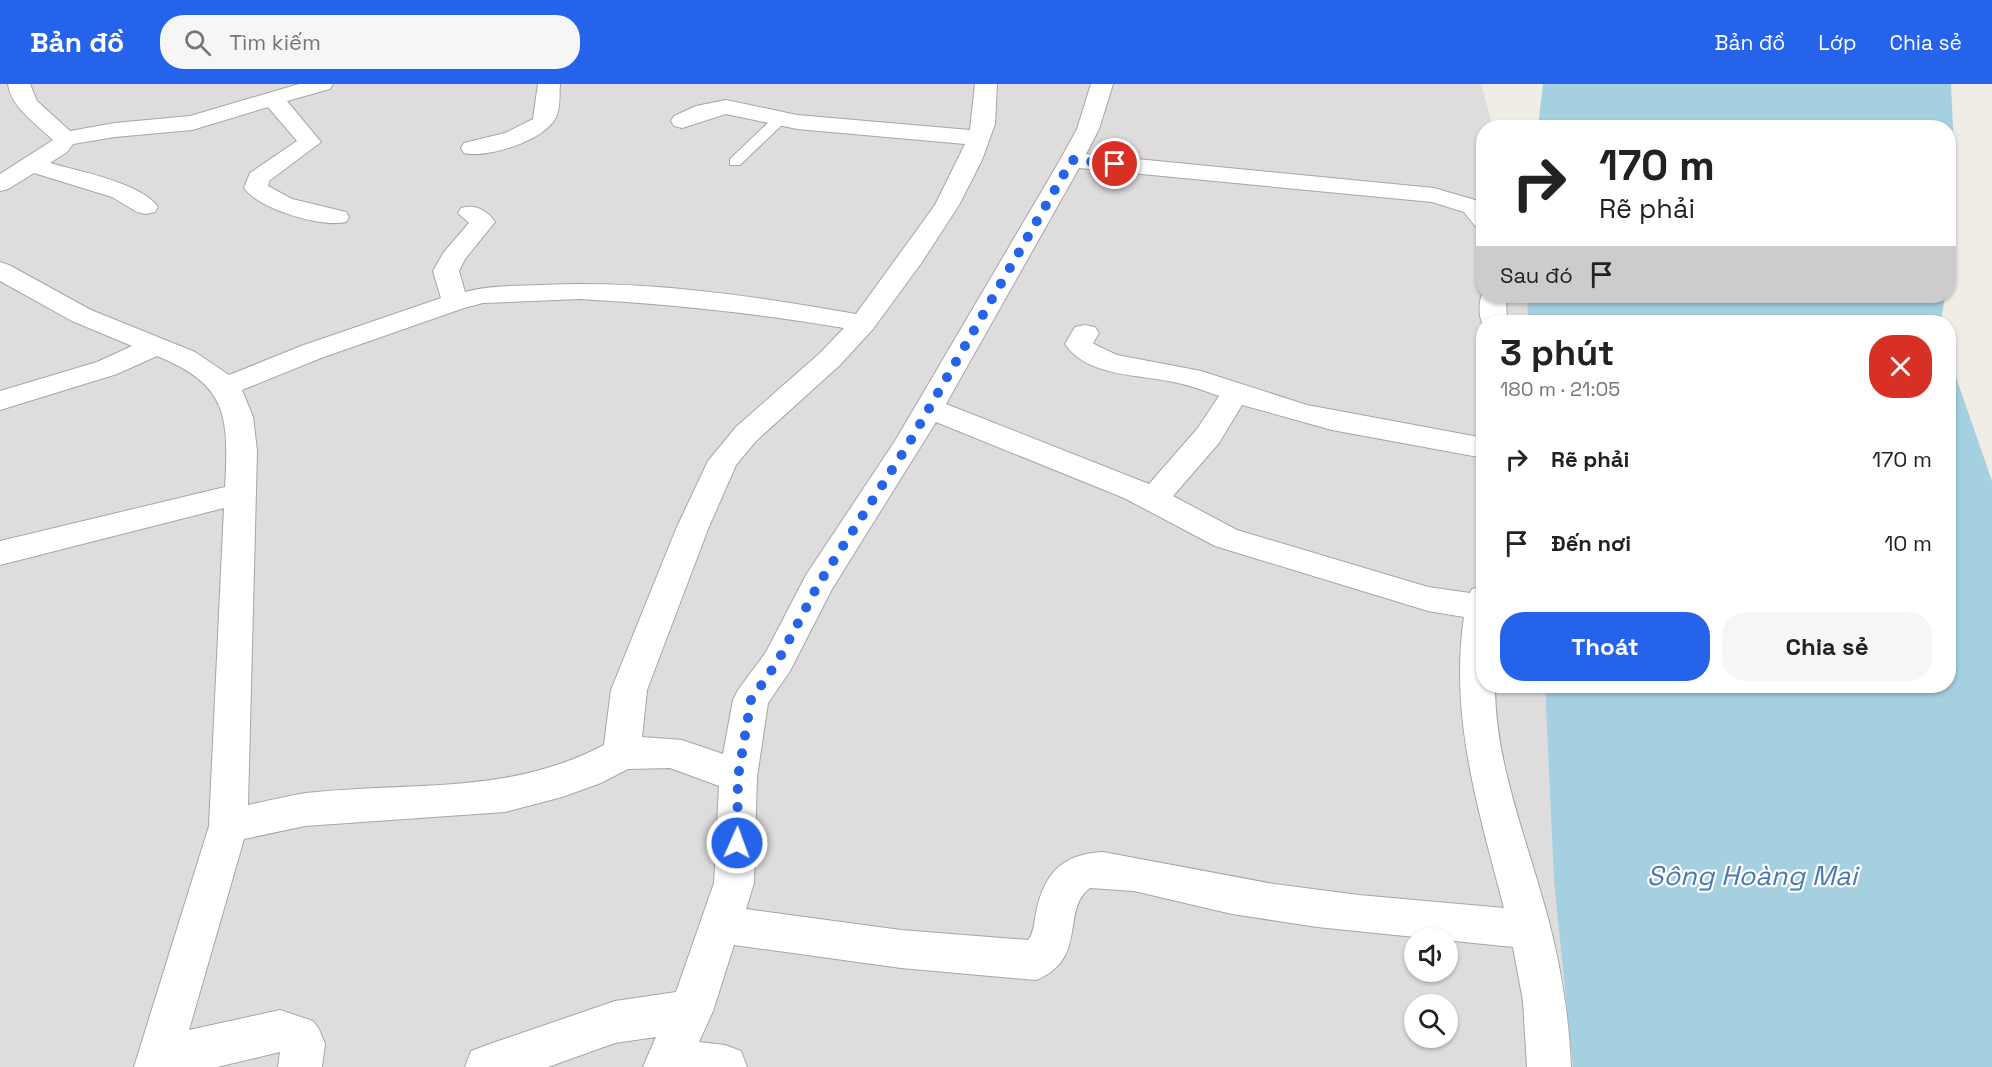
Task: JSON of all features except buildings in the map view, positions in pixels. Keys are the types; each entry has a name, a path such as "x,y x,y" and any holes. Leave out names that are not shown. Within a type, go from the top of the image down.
{"street":[{"path":"19,84 19,93 25,102 52,123 65,139"},
{"path":"0,184 59,147 65,139 115,130 192,123 322,84"},
{"path":"472,148 520,135 542,123 549,84"},
{"path":"622,754 629,690 692,529 723,461 746,434 830,359 864,323 947,205 984,124 986,84"},
{"path":"725,1067 666,1064 691,1011 734,883 738,777 751,700 778,661 818,585 928,408 1072,160 1088,129 1102,84"},
{"path":"273,99 310,142 258,178 256,188 264,196 286,205 337,217"},
{"path":"682,121 704,111 726,107 780,119 979,138"},
{"path":"1072,160 1434,195 1473,207 1476,211"},
{"path":"32,165 120,192 146,207"},
{"path":"455,302 446,271 453,257 483,222 470,213"},
{"path":"0,270 66,307 155,346 178,353 200,366 224,387 238,420 242,452 228,826 157,1063"},
{"path":"224,387 311,352 455,302 510,292 603,292 684,297 770,307 864,323"},
{"path":"1085,333 1079,344 1084,352 1096,357 1179,374 1235,393 1337,421 1476,447"},
{"path":"0,401 107,368 155,346"},
{"path":"1153,499 1208,436 1235,393"},
{"path":"928,408 1055,456 1153,499 1226,538 1291,560 1428,599 1476,602"},
{"path":"0,553 239,494"},
{"path":"1477,693 1483,757 1539,966 1549,1067"},
{"path":"228,826 305,810 506,795 549,786 588,772 622,754 649,751 683,753 738,777"},
{"path":"720,924 901,949 1036,960 1048,948 1063,888 1077,874 1093,868 1131,874 1256,902 1429,921 1530,929"},
{"path":"487,1067 615,1022 691,1011"},
{"path":"157,1063 280,1031 297,1036 303,1044 300,1067"}],"lane":[{"path":"735,162 780,119"}],"shaded area":[{"path":"0,84 1481,84 1491,120 1476,120 1476,303 1527,303 1528,315 1476,315 1476,693 1545,693 1554,882 1573,1067 0,1067"}],"water":[{"path":"1543,84 1951,84 1953,120 1539,120"},
{"path":"1527,303 1944,303 1942,315 1528,315"},
{"name":"Sông Hoàng Mai","path":"1956,377 1992,481 1992,1067 1573,1067 1554,882 1545,693 1956,693"}],"route":[{"path":"737,843 738,777 751,700 778,661 818,585 908,445 1072,160 1115,164"}]}
